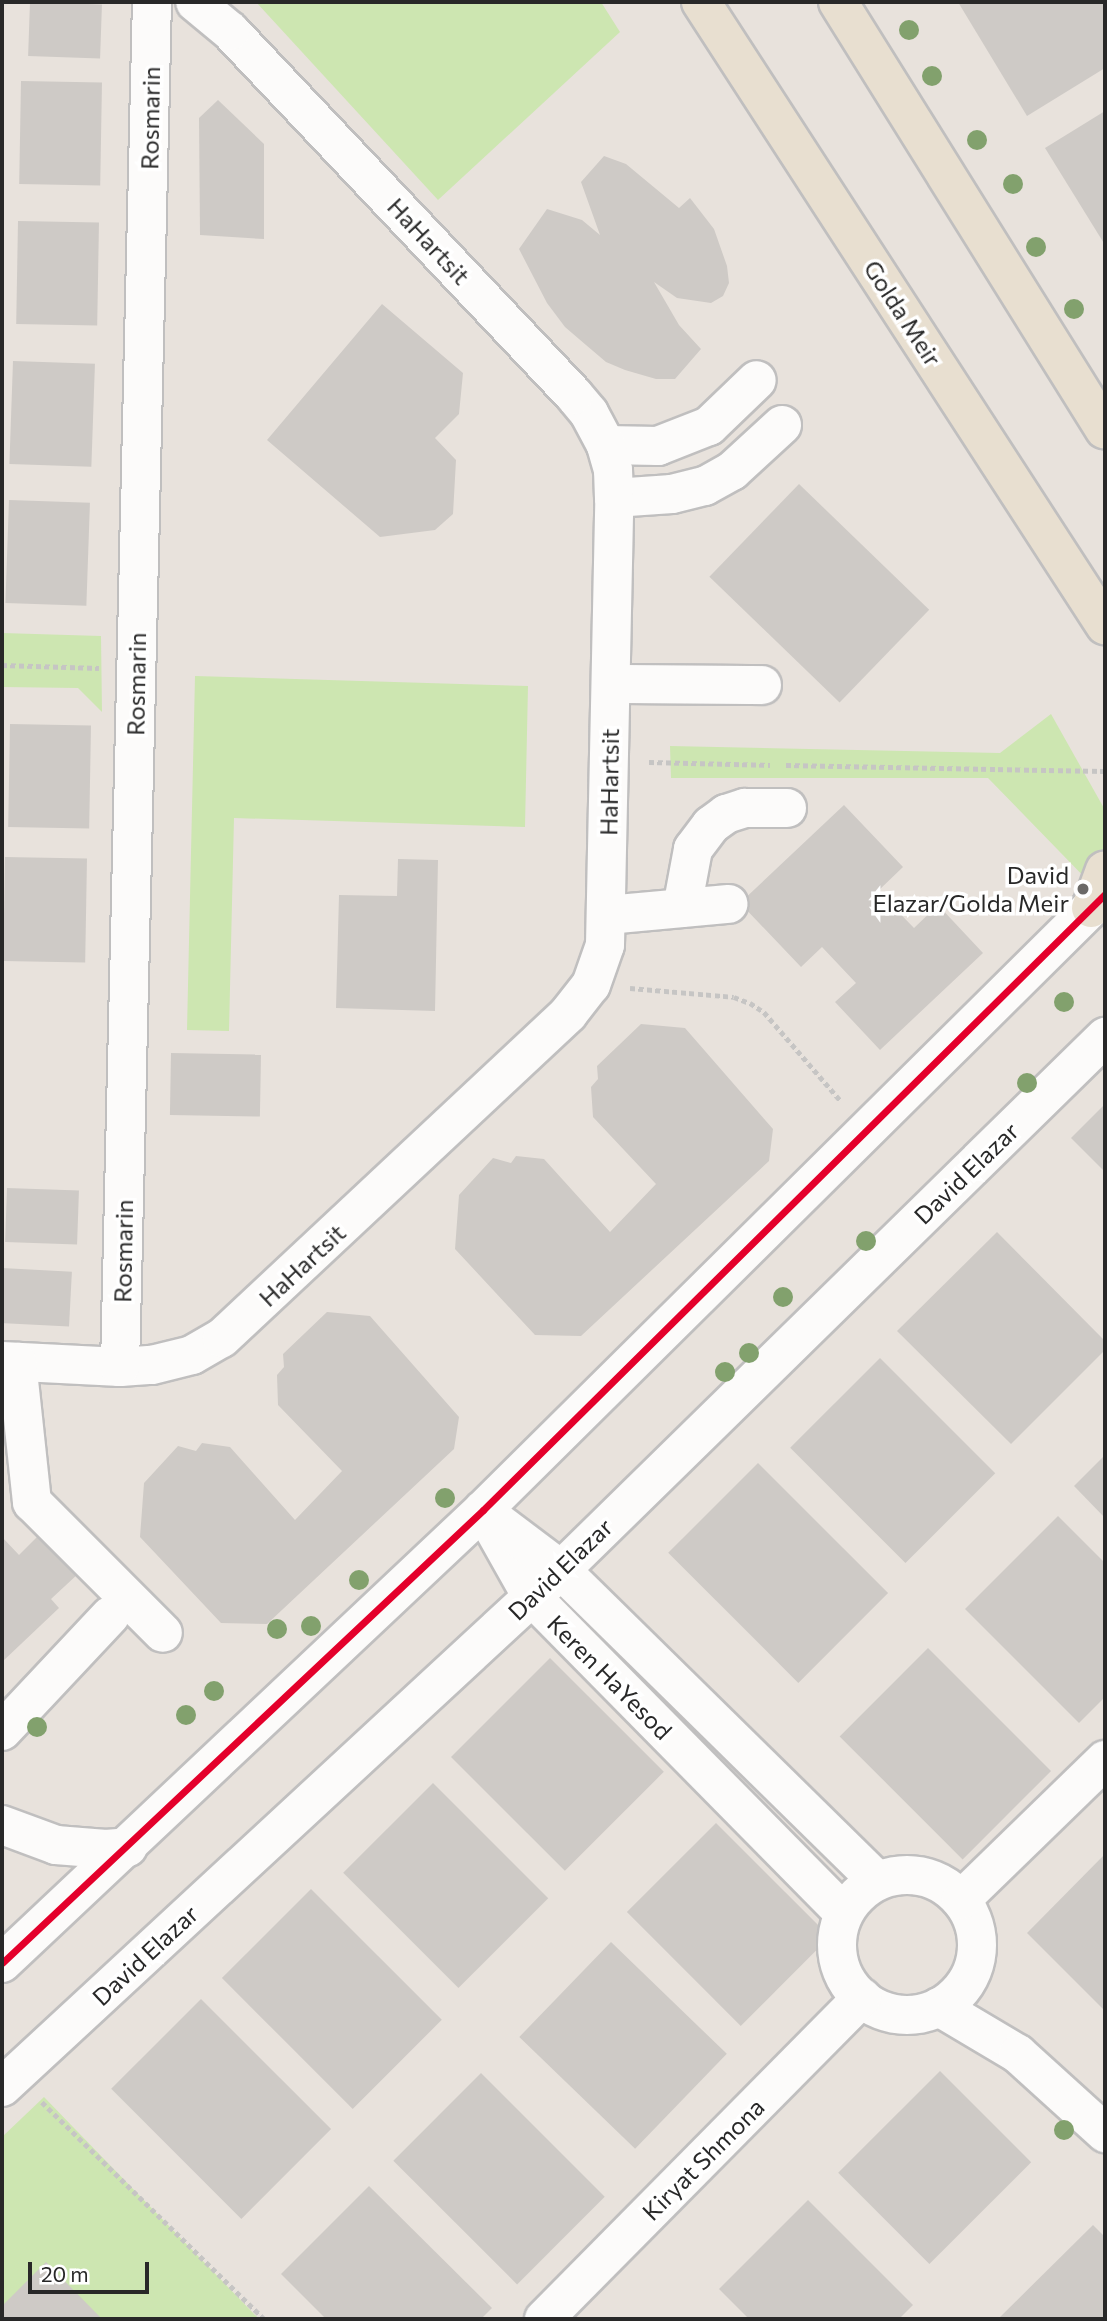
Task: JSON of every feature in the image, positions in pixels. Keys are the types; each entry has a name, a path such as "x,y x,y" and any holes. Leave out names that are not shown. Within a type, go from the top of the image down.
{"main road":[{"name":"Golda Meir","path":"701,2 1105,625"},
{"path":"838,2 1105,430"},
{"path":"1098,901 1105,870"}],"street":[{"name":"Rosmarin","path":"120,1367 152,2"},
{"name":"HaHartsit","path":"9,1362 120,1367 180,1360 222,1338 568,1014 591,985 603,955 607,915 614,498 613,470 606,445 596,423 574,395 230,31 195,2"},
{"path":"606,445 658,446 709,426 757,380"},
{"path":"614,498 672,494 705,486 732,471 782,425"},
{"path":"611,684 762,685"},
{"path":"682,908 694,849 711,825 726,814 745,808 787,808"},
{"path":"2,1964 483,1510 1098,901"},
{"path":"607,915 729,904"},
{"name":"David Elazar","path":"8,2081 561,1570 1105,1037"},
{"path":"9,1362 32,1502 163,1633"},
{"name":"Keren HaYesod","path":"483,1510 561,1570 877,1881"},
{"name":"Keren HaYesod","path":"483,1510 531,1597 844,1913"},
{"path":"2,1731 110,1616"},
{"path":"961,1900 1105,1760"},
{"path":"2,1825 56,1845 106,1849 128,1847"},
{"path":"900,1875 922,1876 944,1885 961,1900 972,1918 977,1938 976,1958 969,1978 956,1995 939,2007 919,2013 899,2014 879,2008 862,1998 847,1980 838,1958 838,1935 844,1913 859,1894 877,1881 900,1875"},
{"path":"969,1978 1017,2053"},
{"name":"Kiryat Shmona","path":"544,2319 862,1998"},
{"path":"939,2007 1017,2053 1105,2133"}],"path":[{"path":"2,665 137,670"},
{"path":"610,762 1105,771"},
{"path":"591,985 734,997 750,1003 764,1012 866,1130"},
{"path":"8,2081 264,2319"}],"green space":[{"path":"256,2 601,2 620,32 438,200"},
{"path":"2,633 101,636 102,712 78,688 2,687"},
{"path":"195,676 528,686 525,827 234,818 229,1031 187,1030"},
{"path":"1051,714 1105,810 1105,875 1093,886 988,778 671,778 670,746 1000,753"},
{"path":"44,2097 259,2319 2,2319 2,2137"}],"building":[{"path":"30,2 102,5 100,58 28,56"},
{"path":"958,2 1105,2 1105,68 1027,116"},
{"path":"21,81 102,82 100,185 19,184"},
{"path":"218,100 264,144 264,239 200,235 199,118"},
{"path":"1105,111 1105,245 1045,148"},
{"path":"604,156 626,164 679,208 690,198 714,229 727,266 729,283 723,296 711,303 677,298 654,282 679,325 701,349 675,379 656,379 606,362 565,327 547,303 519,249 547,209 582,220 600,235 581,182"},
{"path":"18,221 99,222 97,325 16,324"},
{"path":"382,304 463,373 459,414 435,438 456,460 453,514 435,530 380,537 267,440"},
{"path":"13,361 95,364 91,467 9,464"},
{"path":"799,484 929,610 840,703 709,577"},
{"path":"9,500 90,503 86,606 5,603"},
{"path":"10,724 91,725 89,828 8,827"},
{"path":"844,805 903,867 878,891 914,928 938,905 983,953 880,1050 835,1002 856,983 822,947 801,967 740,903"},
{"path":"5,857 87,858 85,962 3,961"},
{"path":"398,859 438,860 435,1011 336,1008 339,895 397,896"},
{"path":"641,1024 685,1028 773,1129 769,1161 581,1336 535,1335 455,1249 459,1195 493,1158 511,1163 516,1156 544,1159 610,1232 656,1184 593,1117 591,1087 598,1079 597,1066"},
{"path":"171,1053 261,1055 260,1117 170,1115"},
{"path":"1105,1104 1105,1172 1071,1138"},
{"path":"7,1188 79,1191 77,1244 5,1242"},
{"path":"997,1232 1105,1341 1105,1350 1011,1444 897,1331"},
{"path":"2,1268 72,1272 69,1327 2,1323"},
{"path":"327,1312 370,1316 459,1417 454,1449 267,1624 221,1623 140,1537 144,1483 178,1446 196,1451 202,1443 230,1447 295,1520 342,1471 278,1405 277,1375 284,1367 283,1354"},
{"path":"880,1358 995,1473 905,1563 790,1448"},
{"path":"1105,1455 1105,1518 1074,1486"},
{"path":"758,1463 888,1593 798,1683 668,1553"},
{"path":"1058,1516 1105,1563 1105,1697 1079,1723 965,1609"},
{"path":"41,1533 79,1573 51,1599 59,1608 2,1662 2,1537 19,1555"},
{"path":"928,1648 1051,1771 963,1859 840,1736"},
{"path":"550,1658 664,1772 565,1871 451,1757"},
{"path":"433,1783 548,1898 458,1988 343,1873"},
{"path":"716,1823 830,1937 741,2026 627,1912"},
{"path":"1105,1854 1105,2011 1027,1933"},
{"path":"311,1889 442,2020 353,2109 222,1978"},
{"path":"611,1942 727,2054 635,2149 519,2037"},
{"path":"201,1999 331,2129 241,2219 111,2089"},
{"path":"940,2071 1031,2162 929,2264 838,2173"},
{"path":"481,2073 605,2197 517,2284 393,2161"},
{"path":"369,2186 492,2308 481,2319 326,2319 281,2274"},
{"path":"808,2200 913,2305 899,2319 749,2319 719,2289"},
{"path":"1093,2225 1105,2237 1105,2319 998,2319"},
{"path":"46,2262 102,2319 2,2319 2,2306"}],"transit line":[{"name":"20","path":"2,1963 483,1510 1105,894"}],"place":[{"name":"David Elazar/Golda Meir","path":"1083,889"}]}
